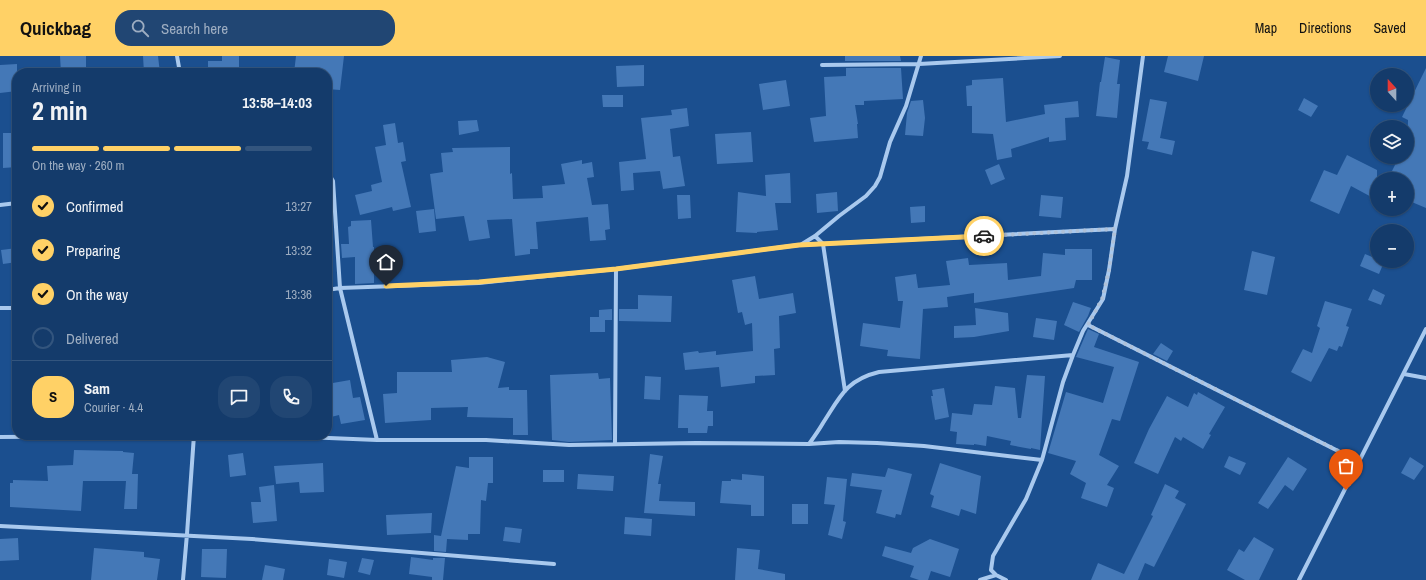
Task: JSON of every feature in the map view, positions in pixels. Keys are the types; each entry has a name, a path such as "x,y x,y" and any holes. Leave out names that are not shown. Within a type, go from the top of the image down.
{"street":[{"path":"177,56 179,68"},
{"path":"799,245 815,236 866,196 875,186 880,177 890,142 906,106 921,56"},
{"path":"822,65 919,64 1060,56"},
{"path":"1006,580 996,575 992,570 993,556 1026,499 1042,460 1063,382 1073,355 1083,331 1088,325 1102,299 1109,270 1115,229 1127,176 1143,56"},
{"path":"332,179 340,288 377,440"},
{"path":"0,205 12,204"},
{"path":"332,289 479,282 616,269 799,245 1115,229"},
{"path":"815,236 823,244 844,391"},
{"path":"615,443 616,269"},
{"path":"0,308 12,308"},
{"path":"1088,325 1360,462"},
{"path":"1299,580 1426,329"},
{"path":"809,444 844,391 855,381 866,375 879,372 1073,355"},
{"path":"1404,374 1426,378"},
{"path":"0,437 12,437"},
{"path":"332,438 377,440 486,440 569,445 615,443 809,444 869,442 924,446 1042,460"},
{"path":"183,580 194,440"},
{"path":"0,526 252,538 554,564"},
{"path":"980,580 996,575"}],"building":[{"path":"60,56 86,56 86,68 61,68"},
{"path":"143,56 158,56 159,68 144,68"},
{"path":"222,56 239,56 239,68 208,68 208,61 222,61"},
{"path":"296,56 344,56 340,90 332,89 332,68 295,68"},
{"path":"845,56 900,56 901,61 845,61"},
{"path":"1168,56 1204,56 1198,81 1164,72"},
{"path":"1105,57 1120,60 1117,84 1120,84 1117,118 1096,116"},
{"path":"17,64 17,68 12,68 12,92 0,93 0,65"},
{"path":"644,65 644,86 617,87 616,66"},
{"path":"846,68 901,68 903,99 864,101 864,105 855,105 858,124 858,138 814,142 810,118 826,116 824,77 846,76"},
{"path":"1426,68 1426,208 1414,203 1414,172 1392,172 1396,164 1414,164 1414,120 1408,120 1402,117 1404,112 1414,112 1414,92"},
{"path":"1003,78 1006,122 1045,114 1044,105 1078,101 1079,117 1065,118 1066,140 1049,142 1049,137 1011,149 1012,157 997,160 993,134 972,133 972,106 967,106 966,86 972,85 972,80"},
{"path":"786,80 790,106 763,110 759,84"},
{"path":"602,95 623,95 623,107 603,107"},
{"path":"1304,98 1318,106 1311,117 1298,110"},
{"path":"1150,99 1167,102 1160,138 1175,141 1172,155 1147,149 1149,142 1142,141"},
{"path":"923,100 925,118 923,136 905,135 907,113 911,101"},
{"path":"687,108 689,126 670,129 673,157 680,156 685,186 663,189 660,171 633,173 634,190 621,191 619,162 646,159 641,118 672,115 671,110"},
{"path":"477,120 479,131 459,135 458,121"},
{"path":"395,123 398,143 403,142 406,161 401,162 411,207 393,211 392,207 360,215 355,195 372,191 371,185 382,182 375,147 386,145 383,125"},
{"path":"751,132 753,162 717,164 715,134"},
{"path":"3,133 12,133 12,167 3,168"},
{"path":"510,147 510,174 512,173 513,199 543,198 542,186 565,184 561,164 582,160 582,164 592,162 594,177 587,178 592,205 608,204 610,229 605,230 606,240 590,241 588,217 536,222 538,249 530,249 530,254 515,256 512,219 487,220 490,238 469,241 464,216 436,219 430,174 443,172 441,153 453,152 452,148"},
{"path":"1347,155 1377,170 1377,172 1370,172 1370,196 1351,186 1339,214 1310,201 1324,170 1337,175"},
{"path":"999,164 1005,179 991,185 985,170"},
{"path":"790,173 791,203 775,203 778,230 757,233 736,232 738,192 766,196 765,175"},
{"path":"837,192 838,211 817,213 816,194"},
{"path":"677,195 690,195 691,218 678,219"},
{"path":"1041,195 1063,197 1061,218 1039,216"},
{"path":"925,206 925,222 911,223 910,207"},
{"path":"434,209 436,231 419,233 416,211"},
{"path":"371,220 374,247 374,283 355,284 355,257 342,258 341,244 349,244 348,227 351,226 351,221"},
{"path":"12,249 12,263 3,264 1,250"},
{"path":"1065,249 1092,249 1092,280 1076,280 1074,288 974,303 974,293 947,297 948,307 923,309 920,359 887,356 888,350 860,346 863,323 900,328 903,301 898,301 895,277 916,274 918,288 950,285 946,261 968,258 969,265 1007,263 1008,280 1041,276 1043,253 1065,255"},
{"path":"1252,251 1275,257 1267,295 1244,290"},
{"path":"1365,254 1370,256 1370,268 1382,268 1379,274 1360,266"},
{"path":"755,276 759,299 793,293 796,313 779,316 780,348 774,349 775,375 755,376 755,383 721,387 719,367 685,370 683,353 716,351 716,355 753,351 752,323 745,325 742,312 738,313 732,280"},
{"path":"1373,289 1385,295 1381,305 1368,300"},
{"path":"638,295 672,296 671,322 619,321 619,309 638,309"},
{"path":"1325,301 1352,309 1346,326 1349,327 1342,347 1339,346 1337,351 1329,348 1311,382 1291,372 1303,349 1312,353 1320,328 1317,326"},
{"path":"1073,302 1091,308 1079,332 1064,325"},
{"path":"975,308 1008,313 1009,331 974,337 954,338 954,326 976,325"},
{"path":"612,309 612,320 605,320 605,332 590,332 590,317 599,317 599,310"},
{"path":"1036,318 1057,321 1054,340 1033,337"},
{"path":"1088,329 1099,334 1094,347 1139,362 1120,421 1112,419 1099,455 1119,466 1107,485 1114,488 1107,507 1081,498 1086,483 1070,474 1076,461 1048,453 1066,392 1103,403 1114,367 1076,357"},
{"path":"1161,343 1173,351 1167,361 1153,354"},
{"path":"487,357 505,362 498,388 509,387 509,390 527,390 528,435 513,435 513,418 467,417 468,407 431,408 431,420 385,423 383,394 397,393 397,372 452,372 451,360"},
{"path":"598,373 599,379 610,378 612,440 569,442 552,440 550,375"},
{"path":"1027,375 1045,376 1040,450 1010,445 1011,441 987,436 986,446 956,444 957,432 950,431 952,413 972,415 974,404 992,405 995,386 1015,388 1018,418 1021,418"},
{"path":"645,376 661,377 660,400 644,399"},
{"path":"350,380 353,398 360,397 365,420 341,424 339,415 332,417 332,383"},
{"path":"944,388 949,417 935,420 931,396 933,396 932,390"},
{"path":"1198,392 1225,407 1209,434 1211,435 1203,449 1183,437 1181,441 1175,437 1158,474 1134,463 1149,429 1167,396 1188,407 1194,393 1197,395"},
{"path":"679,395 708,396 707,411 713,411 713,426 708,426 707,433 688,433 688,428 678,428"},
{"path":"74,450 123,451 134,453 132,474 138,474 137,509 124,509 126,481 83,481 81,511 10,507 10,483 13,483 13,480 48,481 47,466 73,465"},
{"path":"243,453 246,475 230,477 228,455"},
{"path":"650,454 663,456 658,484 661,484 659,501 695,502 695,516 644,513"},
{"path":"1229,456 1246,463 1240,475 1224,467"},
{"path":"469,457 493,457 493,483 488,483 486,501 481,500 480,534 468,534 468,540 447,539 446,552 434,551 434,535 441,536 456,466 469,468"},
{"path":"1288,457 1307,469 1293,491 1285,485 1268,509 1258,503"},
{"path":"1410,457 1424,466 1414,480 1401,473"},
{"path":"323,463 324,492 300,493 299,482 276,484 274,466"},
{"path":"940,463 981,476 976,514 961,509 959,516 931,507 934,496 930,494"},
{"path":"888,468 912,474 901,515 896,514 895,518 876,513 882,490 850,486 852,473 885,477"},
{"path":"543,470 564,470 564,482 543,482"},
{"path":"578,474 614,476 613,491 577,489"},
{"path":"742,474 764,476 764,516 751,516 751,505 720,503 722,481 731,481 731,479 742,480"},
{"path":"827,477 847,479 843,521 846,522 842,539 828,535 835,505 824,504"},
{"path":"1165,484 1179,491 1175,498 1186,504 1154,567 1145,563 1138,580 1091,580 1098,563 1124,574 1153,516 1151,515"},
{"path":"274,485 277,521 253,523 251,502 261,502 259,487"},
{"path":"792,504 808,504 808,524 792,524"},
{"path":"432,513 431,533 387,535 386,515"},
{"path":"625,517 652,519 651,536 624,534"},
{"path":"505,527 522,529 520,543 503,541"},
{"path":"1254,537 1274,549 1259,580 1245,580 1227,570 1239,549 1244,552"},
{"path":"18,538 19,560 0,561 0,539"},
{"path":"930,539 959,549 950,577 931,571 928,580 919,580 910,577 914,566 882,556 885,546 911,553 913,548"},
{"path":"94,548 144,552 144,557 160,559 157,580 91,580"},
{"path":"737,548 760,550 758,569 785,574 785,580 735,580"},
{"path":"202,549 227,549 226,578 201,577"},
{"path":"411,557 433,560 433,558 445,558 443,580 432,580 432,577 409,574"},
{"path":"362,558 374,560 370,575 358,572"},
{"path":"329,559 347,562 344,578 327,575"},
{"path":"265,565 285,569 283,580 262,580"}],"way so far":[{"path":"984,236 1115,229 1109,270 1102,299 1088,325 1360,462 1346,490"}],"route":[{"path":"386,286 479,282 616,269 799,245 984,236"}]}
